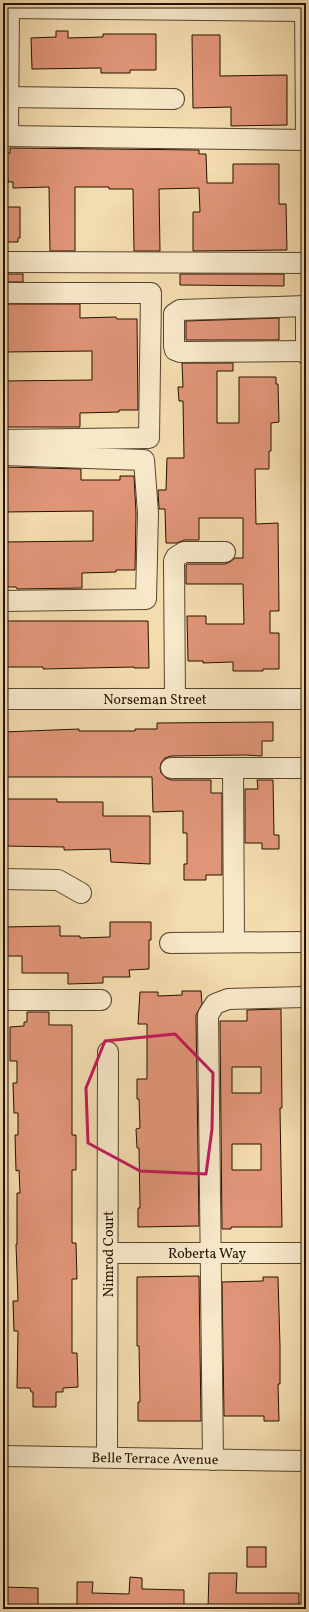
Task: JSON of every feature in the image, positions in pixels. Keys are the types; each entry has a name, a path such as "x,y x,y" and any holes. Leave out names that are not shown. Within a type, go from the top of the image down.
{"street":[{"path":"305,7 306,140 6,136 6,8 305,7"},
{"path":"6,97 174,99"},
{"path":"3,262 306,263"},
{"path":"3,293 151,293 149,438 3,440"},
{"path":"306,306 306,352 180,352 176,350 174,346 174,314 180,310 306,306"},
{"path":"3,455 144,460 148,513 146,600 3,601"},
{"path":"176,699 174,561 176,557 184,552 224,552"},
{"name":"Norseman Street","path":"3,699 306,699"},
{"path":"172,768 306,768"},
{"path":"232,768 234,942"},
{"path":"3,879 58,880 81,893"},
{"path":"170,942 306,942"},
{"path":"213,1460 208,1015 215,1004 228,999 306,997"},
{"path":"3,1000 101,1000"},
{"name":"Nimrod Court","path":"107,1458 108,1052"},
{"name":"Roberta Way","path":"108,1253 306,1253"},
{"name":"Belle Terrace Avenue","path":"3,1456 306,1461"}],"highlighted area":[{"path":"175,1034 213,1073 212,1129 206,1174 140,1171 88,1143 86,1088 105,1041"}],"building":[{"path":"56,31 68,31 68,38 103,37 103,34 156,34 156,70 130,70 130,73 101,73 101,68 32,69 31,38 56,37"},
{"path":"192,35 220,35 220,76 287,75 287,125 231,126 231,107 193,108"},
{"path":"10,148 199,150 199,154 206,154 207,183 233,183 233,164 279,164 279,204 286,204 287,250 193,251 193,212 200,212 199,188 159,189 160,251 134,251 133,189 75,187 75,251 50,251 49,187 13,188 13,182 8,182 8,178 6,178 5,153 10,153"},
{"path":"3,207 20,207 20,238 18,238 18,242 3,242"},
{"path":"3,274 23,274 23,282 3,282"},
{"path":"180,274 284,274 284,286 180,285"},
{"path":"3,304 80,304 80,318 116,317 117,319 137,319 138,410 80,413 80,427 3,427 3,381 92,380 92,351 3,352"},
{"path":"279,318 279,340 186,340 186,321"},
{"path":"182,363 233,363 233,371 217,371 217,423 239,423 239,377 276,377 276,384 278,384 279,422 271,423 271,451 269,451 269,469 255,469 256,524 278,523 279,611 270,611 270,633 279,633 279,669 263,669 263,671 233,671 233,662 203,663 203,661 188,661 187,616 206,616 206,624 244,624 243,584 186,584 187,564 225,564 235,558 243,558 243,518 199,518 199,540 184,540 177,543 166,543 165,509 159,509 158,490 166,490 167,458 184,458 183,401 179,401 178,387 183,387"},
{"path":"3,467 81,469 81,480 120,480 120,476 134,476 136,513 135,570 82,573 82,588 17,589 16,587 3,587 3,542 93,541 93,511 3,512"},
{"path":"3,621 148,621 149,668 43,669 43,667 3,667"},
{"path":"273,722 273,741 262,741 262,756 171,756 165,758 161,763 161,773 166,778 171,780 211,780 211,793 222,793 222,875 206,875 206,880 184,880 184,864 187,864 187,833 183,833 183,811 153,812 152,777 3,777 3,732 79,729 79,731 135,731 135,729 157,729 157,723"},
{"path":"257,780 273,780 274,835 279,835 279,849 262,849 262,843 245,843 245,789 258,789"},
{"path":"3,799 57,799 57,802 103,802 103,816 150,816 150,864 111,862 110,849 64,850 64,847 3,846"},
{"path":"110,922 151,922 151,940 149,940 149,969 129,970 130,977 103,977 103,983 68,984 68,973 22,973 22,956 3,956 3,927 60,926 60,936 80,936 80,938 110,937"},
{"path":"182,991 201,991 202,1004 196,1015 199,1226 138,1227 138,1208 140,1208 139,1148 137,1148 136,1129 140,1128 139,1099 137,1099 137,1079 147,1079 147,1024 138,1024 140,992 158,992 158,996 182,995"},
{"path":"281,1009 282,1108 280,1108 282,1227 231,1227 231,1229 222,1229 220,1021 247,1021 247,1010","holes":["232,1067 261,1067 261,1093 232,1093","232,1144 261,1144 261,1170 232,1170"]},
{"path":"27,1012 49,1012 49,1025 72,1025 72,1135 76,1135 76,1170 72,1170 72,1243 76,1243 77,1279 72,1279 72,1353 77,1353 78,1387 63,1388 63,1392 56,1392 56,1407 33,1407 33,1392 31,1392 30,1388 17,1388 18,1331 14,1331 13,1301 18,1301 16,1244 17,1193 20,1193 19,1170 16,1171 15,1135 18,1135 18,1113 14,1113 13,1083 17,1083 17,1061 10,1061 10,1027 24,1026 24,1022 27,1022"},
{"path":"199,1276 201,1421 138,1421 138,1402 140,1402 139,1346 137,1346 137,1277"},
{"path":"263,1277 278,1277 280,1346 280,1384 278,1384 279,1421 264,1421 264,1416 224,1416 222,1282 263,1281"},
{"path":"247,1547 266,1547 266,1567 247,1567"},
{"path":"209,1573 237,1573 236,1593 299,1593 299,1609 258,1609 258,1607 236,1606 236,1609 208,1609"},
{"path":"130,1577 142,1578 142,1589 184,1590 184,1609 77,1609 77,1582 93,1582 92,1593 129,1594"},
{"path":"3,1587 38,1588 38,1609 3,1609"}]}
